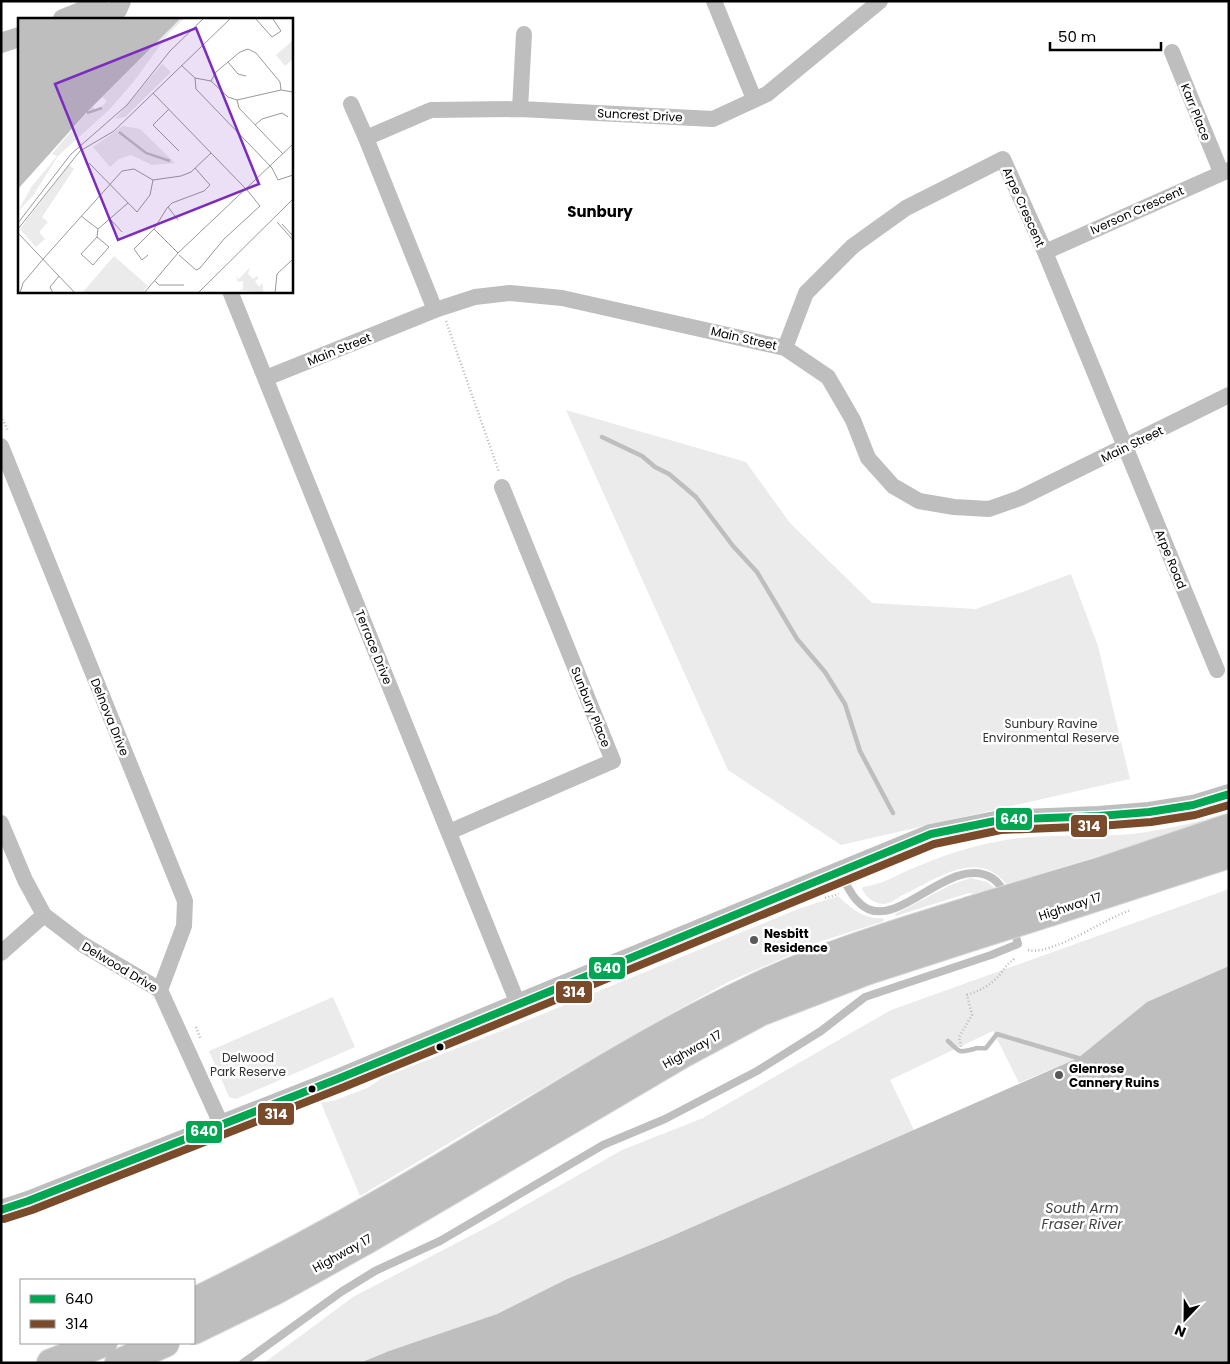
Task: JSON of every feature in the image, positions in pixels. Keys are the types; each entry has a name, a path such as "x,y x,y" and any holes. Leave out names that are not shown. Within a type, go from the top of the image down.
{"highway":[{"name":"Highway 17","path":"1048,900 1102,871 1229,828"},
{"name":"Highway 17","path":"195,1302 264,1268 344,1224 672,1030 752,989 803,967 860,946 971,923 1048,900 1229,854"},
{"name":"Highway 17","path":"195,1330 276,1290 366,1240 682,1054 760,1012 866,971 971,923"},
{"path":"51,1363 100,1344"},
{"path":"119,1363 163,1344"}],"street":[{"path":"714,1 754,99"},
{"name":"Suncrest Drive","path":"366,138 431,110 520,109 713,119 767,94 880,1"},
{"path":"67,18 109,8"},
{"path":"520,109 524,34"},
{"path":"1,44 18,36"},
{"name":"Karr Place","path":"1172,52 1225,171"},
{"path":"351,104 438,309"},
{"name":"Arpe Crescent","path":"785,348 806,293 853,246 906,208 1003,159 1045,252 1125,447"},
{"name":"Iverson Crescent","path":"1045,252 1225,171"},
{"name":"Terrace Drive","path":"230,292 518,1004"},
{"name":"Main Street","path":"266,378 438,309 474,297 510,293 562,298 785,348 828,377 853,420 868,458 893,486 919,501 954,507 989,509 1020,498 1229,395"},
{"name":"Delnova Drive","path":"1,446 185,901 184,926 160,990"},
{"name":"Arpe Road","path":"1125,447 1217,670"},
{"name":"Sunbury Place","path":"449,832 613,762 502,487"},
{"path":"1,1210 37,1198 340,1078 931,834 1000,820 1149,812 1193,805 1229,794"},
{"name":"Delwood Drive","path":"1,823 25,880 44,915 82,944 160,990 222,1124"},
{"path":"1,954 44,915"}],"lane":[{"path":"839,871 849,891 860,904 869,910 880,912 893,908 954,877 974,872 986,874 996,880 1002,889 1008,907"},
{"path":"243,1363 341,1292 374,1271 440,1241 603,1145 666,1119 757,1071 821,1031 865,997 991,955 1018,944 1010,916"}],"path":[{"path":"438,309 499,469 502,487"},
{"path":"1018,944 1025,949 1034,951 1046,948 1062,943 1117,914 1135,908"},
{"path":"962,1050 959,1037 972,1015 967,995 983,990 1001,974 1005,965 1018,956 1018,944"}],"green space":[{"name":"Sunbury Ravine Environmental Reserve","path":"566,410 746,462 790,523 872,603 976,609 1071,574 1098,646 1130,779 841,845 728,770"},
{"path":"1229,813 1142,843 1006,884 995,873 982,868 969,868 955,870 941,876 886,904 873,901 862,889 945,856 985,844 1029,837 1132,834 1181,825"},
{"path":"971,878 987,882 996,889 973,894 969,893 896,916 895,914 953,884"},
{"path":"1229,889 1229,966 1147,1002 1078,1058 1019,1083 993,1031 890,1080 914,1130 665,1239 567,1279 497,1314 389,1351 360,1363 264,1363 353,1297 491,1225 622,1150 703,1118 891,1010"},
{"path":"838,896 858,912 870,917 883,918 884,921 822,941 728,982 613,1046 360,1196 321,1103 336,1100 367,1088 382,1078 798,909"},
{"name":"Delwood Park Reserve","path":"333,997 355,1047 236,1099 229,1097 209,1051"}],"water":[{"name":"South Arm Fraser River","path":"1229,966 1229,1363 360,1363 389,1351 497,1314 567,1279 665,1239 1078,1058 1147,1002"}],"waterway":[{"path":"602,437 642,456 655,467 669,474 696,497 733,546 757,572 797,639 825,672 845,704 860,751 893,813"},
{"path":"948,1041 958,1050 965,1051 986,1048 997,1034 1078,1058"}],"transit line":[{"name":"640","path":"1,1210 340,1078 931,834 1000,820 1149,812 1193,805 1229,794"},
{"name":"314","path":"4,1219 32,1210 344,1087 934,844 1001,830 1151,822 1195,815 1229,805"}],"place":[{"name":"Nesbitt Residence","path":"754,940"},
{"name":"Glenrose Cannery Ruins","path":"1059,1075"}],"district":[{"name":"Sunbury","path":"600,211"}]}
